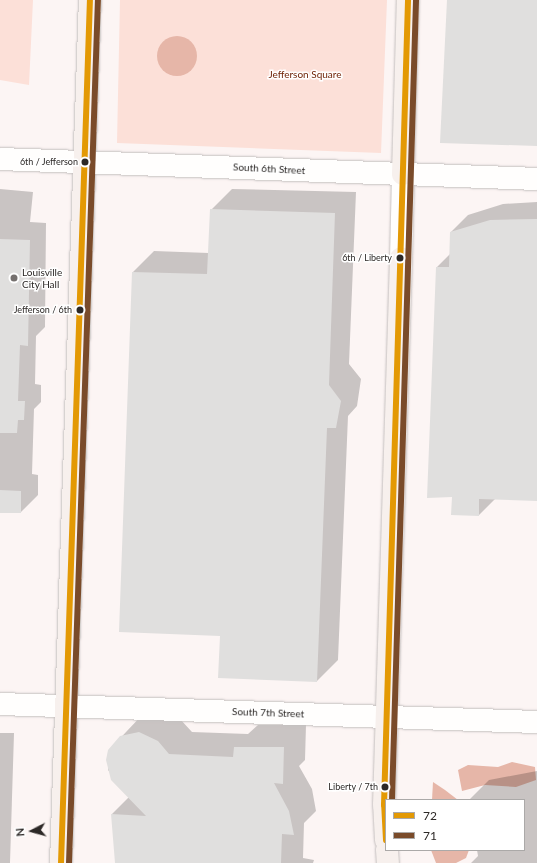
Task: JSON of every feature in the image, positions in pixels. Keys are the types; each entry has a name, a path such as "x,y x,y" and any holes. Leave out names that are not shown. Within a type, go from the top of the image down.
{"main road":[{"path":"61,863 90,0"},
{"path":"403,174 408,0"},
{"path":"386,799 387,717 401,258"},
{"path":"387,851 388,863"}],"street":[{"name":"South 6th Street","path":"0,159 537,179"},
{"path":"401,258 403,174"},
{"name":"South 7th Street","path":"0,704 537,722"}],"green space":[{"path":"0,0 33,0 29,85 0,80"},
{"name":"Jefferson Square","path":"120,0 387,0 381,153 117,143"}],"shaded area":[{"path":"173,36 181,36 188,39 194,45 197,56 194,67 188,73 181,76 173,76 166,73 160,67 157,60 157,52 160,45 166,39"},
{"path":"512,762 535,767 536,780 516,787 485,785 462,791 458,770 468,765 498,767"},
{"path":"433,782 457,799 432,799"},
{"path":"431,851 469,851 466,858 456,863 436,863"}],"building":[{"path":"447,0 537,0 537,146 440,143"},
{"path":"210,209 335,213 329,385 341,401 336,428 327,428 317,682 218,678 220,636 119,632 132,272 207,274"},
{"path":"537,219 537,501 479,499 479,516 451,515 452,497 427,498 436,267 449,267 450,232 490,220"},
{"path":"0,239 30,240 28,346 20,345 18,401 25,401 24,420 18,420 17,433 0,433"},
{"path":"0,490 21,491 21,513 0,513"},
{"path":"139,732 158,741 169,754 233,757 234,747 284,747 283,784 274,783 289,811 294,835 282,834 281,863 115,863 111,814 146,816 111,780 106,760 108,750 120,736"}],"transit line":[{"name":"72","path":"61,863 90,0"},
{"name":"71","path":"69,863 98,0"},
{"name":"72","path":"385,822 384,805 408,0"},
{"name":"71","path":"392,799 416,0"}],"place":[{"name":"6th / Jefferson","path":"85,162"},
{"name":"6th / Liberty","path":"400,258"},
{"name":"Louisville City Hall","path":"14,278"},
{"name":"Jefferson / 6th","path":"80,310"},
{"name":"Liberty / 7th","path":"385,787"}]}
